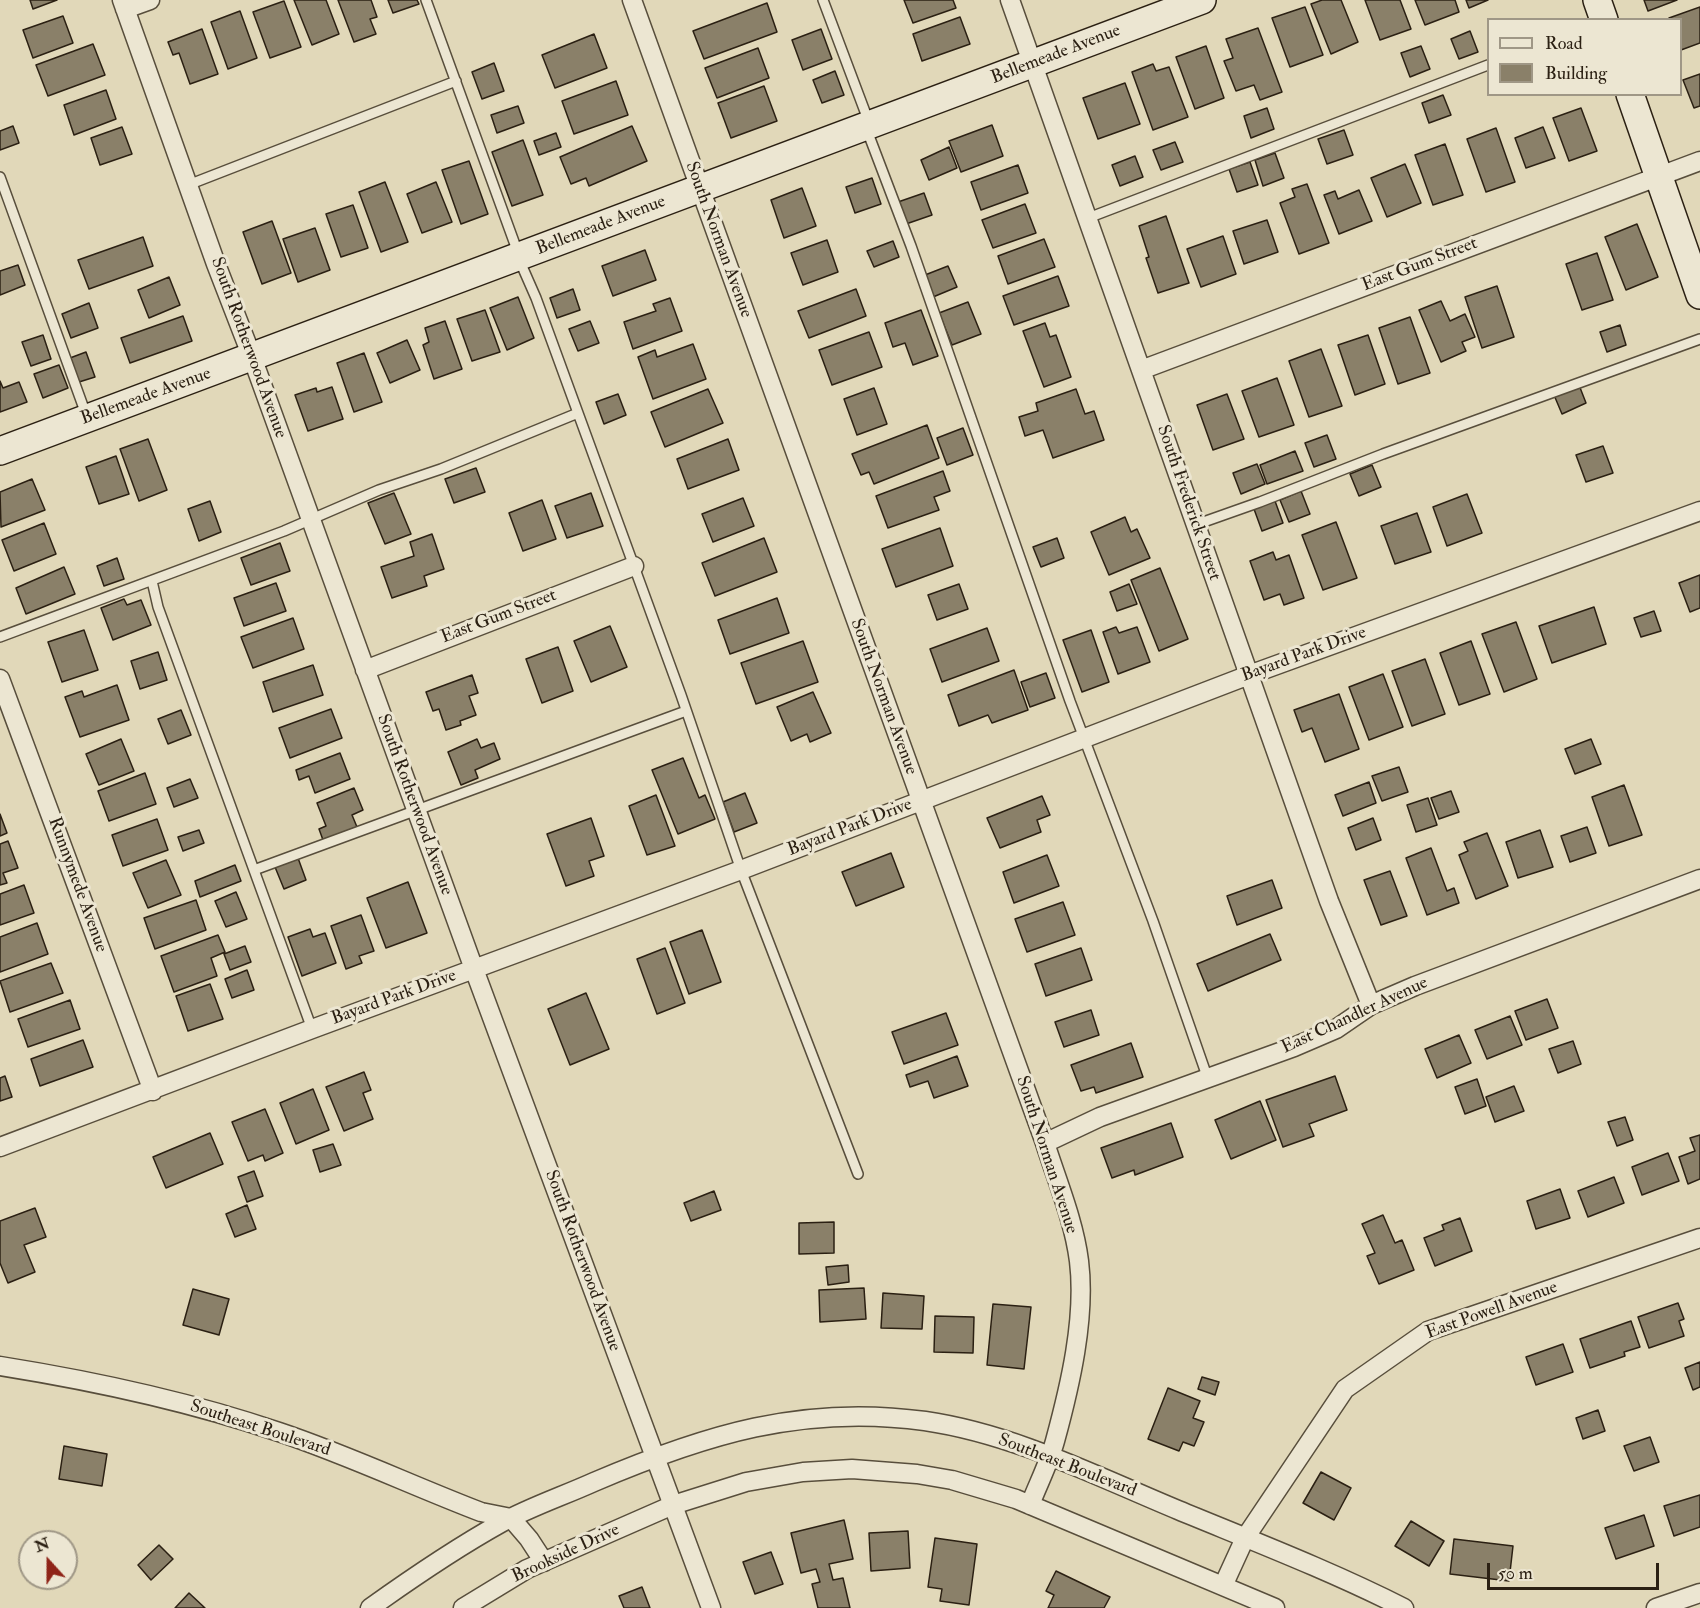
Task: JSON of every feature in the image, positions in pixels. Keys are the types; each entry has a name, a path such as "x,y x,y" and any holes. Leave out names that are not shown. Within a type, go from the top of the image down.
{"street":[{"path":"123,4 150,0"},
{"name":"South Norman Avenue","path":"632,0 1045,1143 1072,1231 1079,1260 1081,1286 1079,1324 1054,1443 1030,1505"},
{"name":"South Frederick Street","path":"1010,0 1329,901 1371,1005"},
{"name":"Bellemeade Avenue","path":"0,451 1202,0"},
{"path":"1597,0 1603,18"},
{"name":"South Rotherwood Avenue","path":"123,4 474,969 711,1608"},
{"path":"1631,96 1700,295"},
{"name":"East Gum Street","path":"1141,370 1700,160"},
{"name":"Bayard Park Drive","path":"0,1148 312,1029 741,870 1249,675 1700,511"},
{"name":"East Gum Street","path":"365,669 634,566"},
{"name":"Runnymede Avenue","path":"0,679 153,1091"},
{"name":"East Chandler Avenue","path":"1045,1143 1100,1118 1294,1047 1336,1029 1371,1005 1472,964 1700,879"},
{"name":"East Powell Avenue","path":"1223,1586 1245,1538 1345,1389 1428,1331 1700,1238"},
{"name":"Southeast Boulevard","path":"0,1366 140,1393 225,1415 300,1440 482,1512 511,1518 654,1456 734,1431 797,1420 853,1416 925,1421 997,1438 1049,1456 1404,1608"},
{"path":"673,1505 746,1482 803,1472 852,1469 917,1474 952,1480 1016,1499 1275,1608"},
{"name":"Brookside Drive","path":"463,1608 527,1569 673,1505"},
{"path":"370,1608 425,1570 511,1518 529,1539 544,1562"},
{"path":"1656,1608 1700,1593"}],"lane":[{"path":"426,0 485,158 518,257 536,298 634,566 741,870 858,1174"},
{"path":"823,0 870,125 868,133 911,246 1097,776 1153,921 1208,1079"},
{"path":"1088,218 1382,104 1487,66"},
{"path":"188,185 456,81"},
{"path":"0,177 87,418"},
{"path":"1196,525 1383,454 1700,339"},
{"path":"0,637 152,581 379,490 441,469 578,413"},
{"path":"152,581 158,607 312,1029"},
{"path":"254,870 686,711"}],"building":[{"path":"30,0 57,0 33,9"},
{"path":"294,0 326,0 339,34 312,45"},
{"path":"338,0 371,0 377,17 370,19 376,34 354,42"},
{"path":"388,0 417,0 419,4 393,13"},
{"path":"904,0 953,0 956,8 913,23"},
{"path":"1322,0 1341,0 1358,42 1331,54 1311,4"},
{"path":"1365,0 1400,0 1411,29 1380,40"},
{"path":"1415,0 1455,0 1459,12 1425,25"},
{"path":"1466,0 1488,0 1469,8"},
{"path":"1644,0 1677,0 1648,11"},
{"path":"284,1 301,47 270,58 253,12"},
{"path":"767,3 777,32 704,59 693,31"},
{"path":"1305,7 1323,55 1290,67 1272,18"},
{"path":"1700,7 1700,43 1682,50 1682,18 1669,18"},
{"path":"240,11 257,58 228,69 211,22"},
{"path":"63,16 73,43 33,58 23,30"},
{"path":"960,17 970,44 922,61 913,34"},
{"path":"1258,28 1282,92 1260,100 1254,85 1236,91 1224,61 1233,58 1226,39"},
{"path":"202,29 218,74 190,84 179,53 173,55 168,42"},
{"path":"821,29 832,59 803,70 792,40"},
{"path":"1470,31 1478,52 1459,59 1451,39"},
{"path":"594,34 607,68 555,88 542,55"},
{"path":"93,44 105,75 48,96 36,65"},
{"path":"1206,46 1224,98 1195,109 1176,57"},
{"path":"1421,46 1430,69 1410,77 1401,53"},
{"path":"758,48 769,78 717,98 705,68"},
{"path":"494,63 504,91 482,99 472,72"},
{"path":"1153,64 1156,71 1169,67 1188,117 1153,130 1132,72"},
{"path":"835,71 844,95 822,103 813,80"},
{"path":"1700,74 1700,106 1694,108 1683,80"},
{"path":"616,81 628,115 574,134 562,101"},
{"path":"1125,83 1140,124 1098,139 1083,98"},
{"path":"764,86 777,121 731,138 718,103"},
{"path":"106,90 116,119 74,135 64,105"},
{"path":"1443,95 1451,115 1429,123 1422,103"},
{"path":"518,106 524,123 497,133 491,115"},
{"path":"1267,108 1274,129 1251,138 1244,116"},
{"path":"1581,108 1597,151 1569,161 1553,118"},
{"path":"992,125 1003,156 961,172 949,141"},
{"path":"13,126 19,143 0,150 0,131"},
{"path":"632,126 647,161 589,186 586,178 571,184 560,157"},
{"path":"122,127 132,154 100,165 91,138"},
{"path":"1543,127 1555,158 1526,168 1515,138"},
{"path":"1496,128 1515,182 1486,192 1467,139"},
{"path":"1344,130 1353,155 1327,164 1318,139"},
{"path":"556,133 561,147 539,155 534,141"},
{"path":"523,140 543,195 512,206 492,152"},
{"path":"1175,142 1183,162 1161,170 1153,150"},
{"path":"1445,144 1463,195 1433,205 1415,155"},
{"path":"949,147 957,168 929,180 921,160"},
{"path":"1275,153 1284,178 1263,186 1255,160"},
{"path":"1135,156 1143,177 1120,186 1112,165"},
{"path":"469,161 488,214 461,224 442,170"},
{"path":"1250,162 1258,185 1237,192 1229,169"},
{"path":"1405,164 1421,203 1387,217 1371,178"},
{"path":"1018,165 1028,193 981,210 971,182"},
{"path":"872,178 881,204 855,213 846,187"},
{"path":"385,182 408,242 381,252 359,192"},
{"path":"436,182 452,222 422,233 407,194"},
{"path":"1307,184 1329,243 1299,254 1280,203 1295,197 1292,189"},
{"path":"802,188 816,226 784,238 771,200"},
{"path":"1359,190 1372,221 1339,234 1324,195 1335,191 1338,199"},
{"path":"924,193 932,215 906,224 898,202"},
{"path":"1025,204 1036,233 993,248 982,220"},
{"path":"353,205 368,248 341,257 326,214"},
{"path":"1166,216 1189,283 1158,293 1146,258 1149,257 1139,226"},
{"path":"1267,220 1278,252 1244,264 1233,231"},
{"path":"272,221 291,273 262,284 243,232"},
{"path":"1637,224 1658,277 1626,290 1605,237"},
{"path":"315,228 330,270 298,282 283,239"},
{"path":"1223,236 1236,274 1201,287 1187,249"},
{"path":"143,237 153,266 89,289 78,260"},
{"path":"1044,239 1055,267 1008,284 998,256"},
{"path":"827,240 838,272 803,285 791,253"},
{"path":"893,241 899,257 874,267 867,251"},
{"path":"645,250 656,280 613,296 602,266"},
{"path":"1597,253 1613,300 1582,310 1566,264"},
{"path":"18,265 25,285 0,295 0,271"},
{"path":"948,266 957,287 933,297 925,275"},
{"path":"1058,276 1069,306 1014,325 1003,296"},
{"path":"169,277 180,305 149,318 138,290"},
{"path":"1497,286 1514,337 1482,348 1465,297"},
{"path":"573,289 580,310 557,318 550,298"},
{"path":"856,289 866,316 809,338 798,311"},
{"path":"518,297 534,338 507,350 490,308"},
{"path":"670,298 682,331 633,349 624,322 656,311 653,304"},
{"path":"1441,301 1450,321 1465,314 1475,337 1462,342 1466,351 1441,362 1419,310"},
{"path":"968,302 981,334 952,345 939,313"},
{"path":"89,303 98,328 71,338 62,314"},
{"path":"485,310 500,352 472,361 457,319"},
{"path":"921,310 938,356 913,365 905,343 893,347 885,323"},
{"path":"183,316 192,341 130,363 121,338"},
{"path":"1410,317 1430,373 1398,384 1379,328"},
{"path":"445,321 462,369 434,379 423,345 429,342 425,328"},
{"path":"590,321 599,343 578,351 569,329"},
{"path":"1045,323 1050,337 1056,335 1071,377 1044,387 1023,331"},
{"path":"1620,325 1626,345 1607,352 1600,332"},
{"path":"869,332 882,367 832,385 819,350"},
{"path":"43,335 51,359 31,366 22,342"},
{"path":"1368,335 1385,384 1355,395 1338,345"},
{"path":"407,340 420,370 390,383 377,353"},
{"path":"693,344 706,379 653,399 638,357 655,350 657,357"},
{"path":"1321,349 1342,406 1309,417 1289,361"},
{"path":"86,352 95,377 79,382 70,358"},
{"path":"364,353 382,402 354,412 337,363"},
{"path":"59,365 68,388 43,398 34,374"},
{"path":"1277,378 1294,425 1259,437 1242,391"},
{"path":"0,381 3,388 19,382 27,402 0,412"},
{"path":"1579,385 1586,403 1562,414 1554,395"},
{"path":"332,387 343,419 308,431 295,395 316,388 317,392"},
{"path":"874,388 887,424 857,435 844,399"},
{"path":"708,389 723,423 665,447 651,412"},
{"path":"1076,389 1085,414 1094,411 1104,440 1053,458 1043,430 1025,436 1019,417 1038,411 1036,403"},
{"path":"618,394 626,415 604,424 596,402"},
{"path":"1227,394 1244,439 1213,450 1197,405"},
{"path":"927,425 939,458 874,484 869,472 861,475 852,454"},
{"path":"963,428 973,455 947,465 937,438"},
{"path":"1327,435 1336,459 1314,467 1305,443"},
{"path":"148,439 167,490 139,501 120,449"},
{"path":"728,439 739,470 688,489 677,459"},
{"path":"1603,446 1613,473 1586,482 1576,455"},
{"path":"1295,451 1303,471 1267,484 1260,465"},
{"path":"116,456 129,494 99,504 86,467"},
{"path":"1257,464 1265,484 1241,494 1233,473"},
{"path":"1372,465 1381,487 1359,496 1350,474"},
{"path":"476,468 485,492 454,503 445,479"},
{"path":"943,471 950,491 934,497 939,510 888,528 876,496"},
{"path":"32,479 45,510 1,527 0,492"},
{"path":"1301,491 1310,514 1289,522 1280,500"},
{"path":"394,493 411,534 385,544 368,503"},
{"path":"591,493 603,526 567,538 555,506"},
{"path":"1467,494 1482,533 1447,546 1433,507"},
{"path":"743,498 754,526 713,542 702,514"},
{"path":"542,500 556,539 523,551 509,513"},
{"path":"210,501 221,532 199,541 188,509"},
{"path":"1275,501 1283,523 1262,531 1254,509"},
{"path":"1417,513 1431,552 1395,564 1381,526"},
{"path":"1125,517 1131,532 1137,529 1150,558 1109,575 1091,532"},
{"path":"1336,522 1357,578 1323,590 1302,535"},
{"path":"44,523 56,554 14,571 2,540"},
{"path":"940,528 953,566 896,587 882,549"},
{"path":"432,534 444,569 424,576 427,586 392,598 381,567 414,556 410,542"},
{"path":"764,538 777,572 715,596 702,563"},
{"path":"1057,538 1064,558 1041,567 1033,547"},
{"path":"280,543 290,571 251,585 241,558"},
{"path":"1273,552 1276,560 1289,555 1304,598 1284,605 1280,594 1264,600 1250,561"},
{"path":"117,558 124,579 104,586 97,566"},
{"path":"64,567 75,594 26,614 16,588"},
{"path":"1160,568 1188,639 1159,651 1131,580"},
{"path":"1700,575 1700,608 1690,612 1679,583"},
{"path":"276,583 286,611 244,626 234,598"},
{"path":"959,584 968,609 937,620 928,595"},
{"path":"1129,584 1137,604 1117,611 1110,592"},
{"path":"777,598 789,633 730,654 718,620"},
{"path":"124,599 127,605 141,600 151,625 113,640 101,608"},
{"path":"1594,607 1606,644 1552,663 1539,626"},
{"path":"1654,611 1661,631 1641,637 1634,618"},
{"path":"293,618 304,649 253,668 241,637"},
{"path":"1516,622 1537,679 1504,692 1482,634"},
{"path":"610,626 627,667 591,682 574,641"},
{"path":"1116,627 1119,633 1137,627 1150,662 1118,674 1103,632"},
{"path":"987,628 999,661 942,682 930,649"},
{"path":"84,630 98,670 62,682 48,642"},
{"path":"1091,630 1109,682 1082,692 1063,640"},
{"path":"803,641 818,682 756,704 741,663"},
{"path":"1471,641 1490,694 1459,705 1440,653"},
{"path":"558,647 573,691 542,703 526,659"},
{"path":"158,652 167,680 140,689 131,661"},
{"path":"1425,659 1445,714 1412,726 1392,671"},
{"path":"313,665 323,695 273,712 263,682"},
{"path":"1014,670 1028,710 992,723 988,715 959,726 948,695"},
{"path":"1046,673 1055,698 1030,707 1021,682"},
{"path":"1383,674 1403,727 1369,740 1349,687"},
{"path":"472,675 478,693 469,696 476,715 460,721 461,725 446,730 439,709 433,711 426,692"},
{"path":"117,685 129,720 80,737 65,697 82,691 84,697"},
{"path":"813,692 831,733 810,742 807,734 791,741 777,707"},
{"path":"1339,694 1359,749 1325,762 1312,728 1302,732 1294,710"},
{"path":"331,709 342,738 290,758 279,728"},
{"path":"181,710 191,735 168,744 158,719"},
{"path":"121,739 134,771 99,785 86,754"},
{"path":"477,739 481,748 494,743 500,759 475,770 478,778 461,785 448,752"},
{"path":"1591,739 1601,764 1575,774 1565,749"},
{"path":"340,753 350,779 315,793 309,776 299,780 296,770"},
{"path":"683,758 699,798 705,795 715,819 678,834 652,770"},
{"path":"1399,767 1408,792 1382,801 1372,776"},
{"path":"145,773 156,804 109,821 98,791"},
{"path":"190,779 198,798 174,807 167,788"},
{"path":"1369,782 1376,803 1343,816 1335,795"},
{"path":"1624,785 1642,835 1609,846 1592,797"},
{"path":"354,788 363,810 352,815 357,827 323,840 319,829 326,826 317,803"},
{"path":"1451,791 1459,812 1439,819 1431,798"},
{"path":"745,793 757,823 734,832 723,802"},
{"path":"656,795 675,846 647,855 629,806"},
{"path":"1042,796 1050,815 1037,820 1041,832 1000,848 987,818"},
{"path":"1428,798 1437,825 1416,832 1407,805"},
{"path":"0,814 7,833 0,836"},
{"path":"591,818 604,856 589,861 594,876 566,886 547,834"},
{"path":"1373,818 1381,840 1356,850 1348,828"},
{"path":"157,819 168,850 123,866 112,835"},
{"path":"1587,827 1596,853 1570,862 1561,836"},
{"path":"199,830 204,843 183,851 178,837"},
{"path":"1540,830 1553,867 1518,878 1506,842"},
{"path":"1487,833 1508,886 1476,899 1459,855 1468,851 1464,842"},
{"path":"8,841 18,868 3,873 7,883 0,885 0,844"},
{"path":"1431,848 1447,891 1454,888 1459,903 1427,915 1406,858"},
{"path":"891,853 904,887 856,906 842,872"},
{"path":"1047,855 1059,886 1014,903 1003,872"},
{"path":"298,858 306,880 284,889 275,867"},
{"path":"166,860 181,895 148,908 133,873"},
{"path":"235,865 241,881 200,897 195,881"},
{"path":"1390,871 1407,916 1381,925 1364,880"},
{"path":"1272,880 1282,908 1237,925 1227,896"},
{"path":"408,882 427,933 386,948 367,898"},
{"path":"24,885 34,913 0,925 0,894"},
{"path":"236,892 247,919 226,927 215,901"},
{"path":"196,900 206,930 155,949 144,918"},
{"path":"1063,902 1075,935 1027,952 1015,919"},
{"path":"361,915 374,951 359,956 362,963 346,969 331,926"},
{"path":"37,923 48,954 0,972 0,937"},
{"path":"310,929 313,937 325,933 336,963 302,976 288,937"},
{"path":"702,930 721,982 689,994 670,942"},
{"path":"1270,934 1281,960 1208,991 1197,964"},
{"path":"218,935 225,952 211,958 217,976 174,992 161,956"},
{"path":"245,946 251,962 230,970 224,954"},
{"path":"665,948 685,1003 657,1014 637,959"},
{"path":"1081,948 1092,980 1046,996 1035,964"},
{"path":"51,963 63,993 10,1012 0,981"},
{"path":"247,970 254,990 232,998 225,979"},
{"path":"210,984 223,1019 188,1031 176,996"},
{"path":"586,993 609,1049 570,1065 548,1009"},
{"path":"1547,999 1558,1028 1526,1040 1515,1011"},
{"path":"70,1000 80,1029 28,1047 18,1019"},
{"path":"1091,1010 1099,1035 1064,1047 1055,1022"},
{"path":"946,1013 958,1045 904,1064 892,1032"},
{"path":"1510,1016 1522,1045 1487,1059 1475,1030"},
{"path":"1459,1035 1471,1063 1437,1078 1425,1049"},
{"path":"83,1040 93,1067 40,1086 31,1059"},
{"path":"1573,1041 1581,1064 1558,1073 1549,1049"},
{"path":"1131,1043 1143,1077 1096,1093 1094,1087 1081,1091 1071,1065"},
{"path":"957,1056 968,1086 934,1098 928,1081 910,1087 906,1075"},
{"path":"364,1072 371,1090 363,1093 373,1119 344,1131 326,1087"},
{"path":"5,1076 12,1097 0,1101 0,1078"},
{"path":"1335,1076 1347,1110 1309,1124 1314,1136 1283,1147 1266,1100"},
{"path":"1477,1079 1486,1106 1465,1114 1455,1087"},
{"path":"1514,1086 1524,1111 1495,1122 1486,1097"},
{"path":"313,1089 329,1130 296,1144 280,1103"},
{"path":"1260,1101 1276,1140 1231,1159 1215,1120"},
{"path":"265,1109 283,1153 265,1161 263,1155 248,1161 232,1122"},
{"path":"1625,1117 1633,1140 1617,1146 1608,1122"},
{"path":"1171,1123 1183,1157 1135,1175 1134,1170 1112,1178 1101,1148"},
{"path":"210,1133 223,1164 166,1188 153,1157"},
{"path":"1700,1135 1700,1179 1688,1184 1679,1157 1695,1151 1690,1138"},
{"path":"333,1144 341,1165 320,1172 313,1150"},
{"path":"1668,1153 1679,1181 1642,1195 1632,1167"},
{"path":"254,1171 263,1196 247,1202 238,1177"},
{"path":"1614,1177 1624,1203 1588,1217 1578,1191"},
{"path":"1560,1189 1570,1218 1536,1229 1527,1201"},
{"path":"714,1191 721,1210 691,1221 684,1203"},
{"path":"247,1205 256,1229 235,1237 226,1214"},
{"path":"35,1208 46,1237 24,1245 35,1272 8,1283 0,1263 0,1221"},
{"path":"1383,1215 1395,1243 1402,1240 1414,1270 1379,1284 1367,1256 1375,1253 1362,1224"},
{"path":"1460,1218 1472,1251 1435,1266 1424,1238 1444,1230 1442,1225"},
{"path":"834,1222 834,1253 799,1254 799,1223"},
{"path":"848,1265 849,1282 828,1285 826,1267"},
{"path":"864,1288 866,1319 820,1322 819,1290"},
{"path":"193,1289 229,1299 219,1335 183,1325"},
{"path":"883,1293 924,1296 922,1329 881,1328"},
{"path":"1678,1303 1684,1319 1679,1321 1684,1336 1649,1348 1638,1317"},
{"path":"993,1304 1031,1307 1024,1369 987,1365"},
{"path":"935,1316 974,1317 973,1353 934,1352"},
{"path":"1631,1321 1640,1347 1624,1352 1625,1356 1590,1368 1580,1339"},
{"path":"1563,1344 1573,1372 1536,1385 1526,1357"},
{"path":"1700,1362 1700,1387 1693,1390 1685,1368"},
{"path":"1202,1377 1219,1382 1215,1395 1198,1389"},
{"path":"1168,1388 1200,1401 1193,1418 1204,1422 1194,1446 1183,1442 1179,1451 1148,1439"},
{"path":"1598,1410 1605,1431 1583,1439 1576,1418"},
{"path":"1650,1437 1659,1462 1634,1471 1624,1446"},
{"path":"64,1446 107,1454 102,1486 59,1479"},
{"path":"1321,1472 1351,1488 1334,1520 1303,1503"},
{"path":"1700,1495 1700,1527 1674,1536 1664,1506"},
{"path":"1644,1515 1654,1546 1616,1559 1605,1528"},
{"path":"844,1520 853,1559 829,1564 833,1580 843,1578 850,1608 818,1608 812,1584 820,1582 816,1569 801,1573 791,1533"},
{"path":"1411,1521 1444,1541 1429,1566 1395,1546"},
{"path":"908,1531 910,1568 871,1571 869,1533"},
{"path":"935,1538 977,1544 969,1605 940,1601 942,1589 928,1587"},
{"path":"1454,1539 1513,1546 1509,1581 1450,1574"},
{"path":"159,1545 173,1559 151,1580 138,1565"},
{"path":"771,1552 783,1584 755,1594 743,1562"},
{"path":"1056,1571 1110,1597 1104,1608 1048,1608 1054,1595 1046,1591"},
{"path":"642,1587 650,1608 624,1608 619,1596"},
{"path":"189,1593 205,1608 175,1608"}]}
